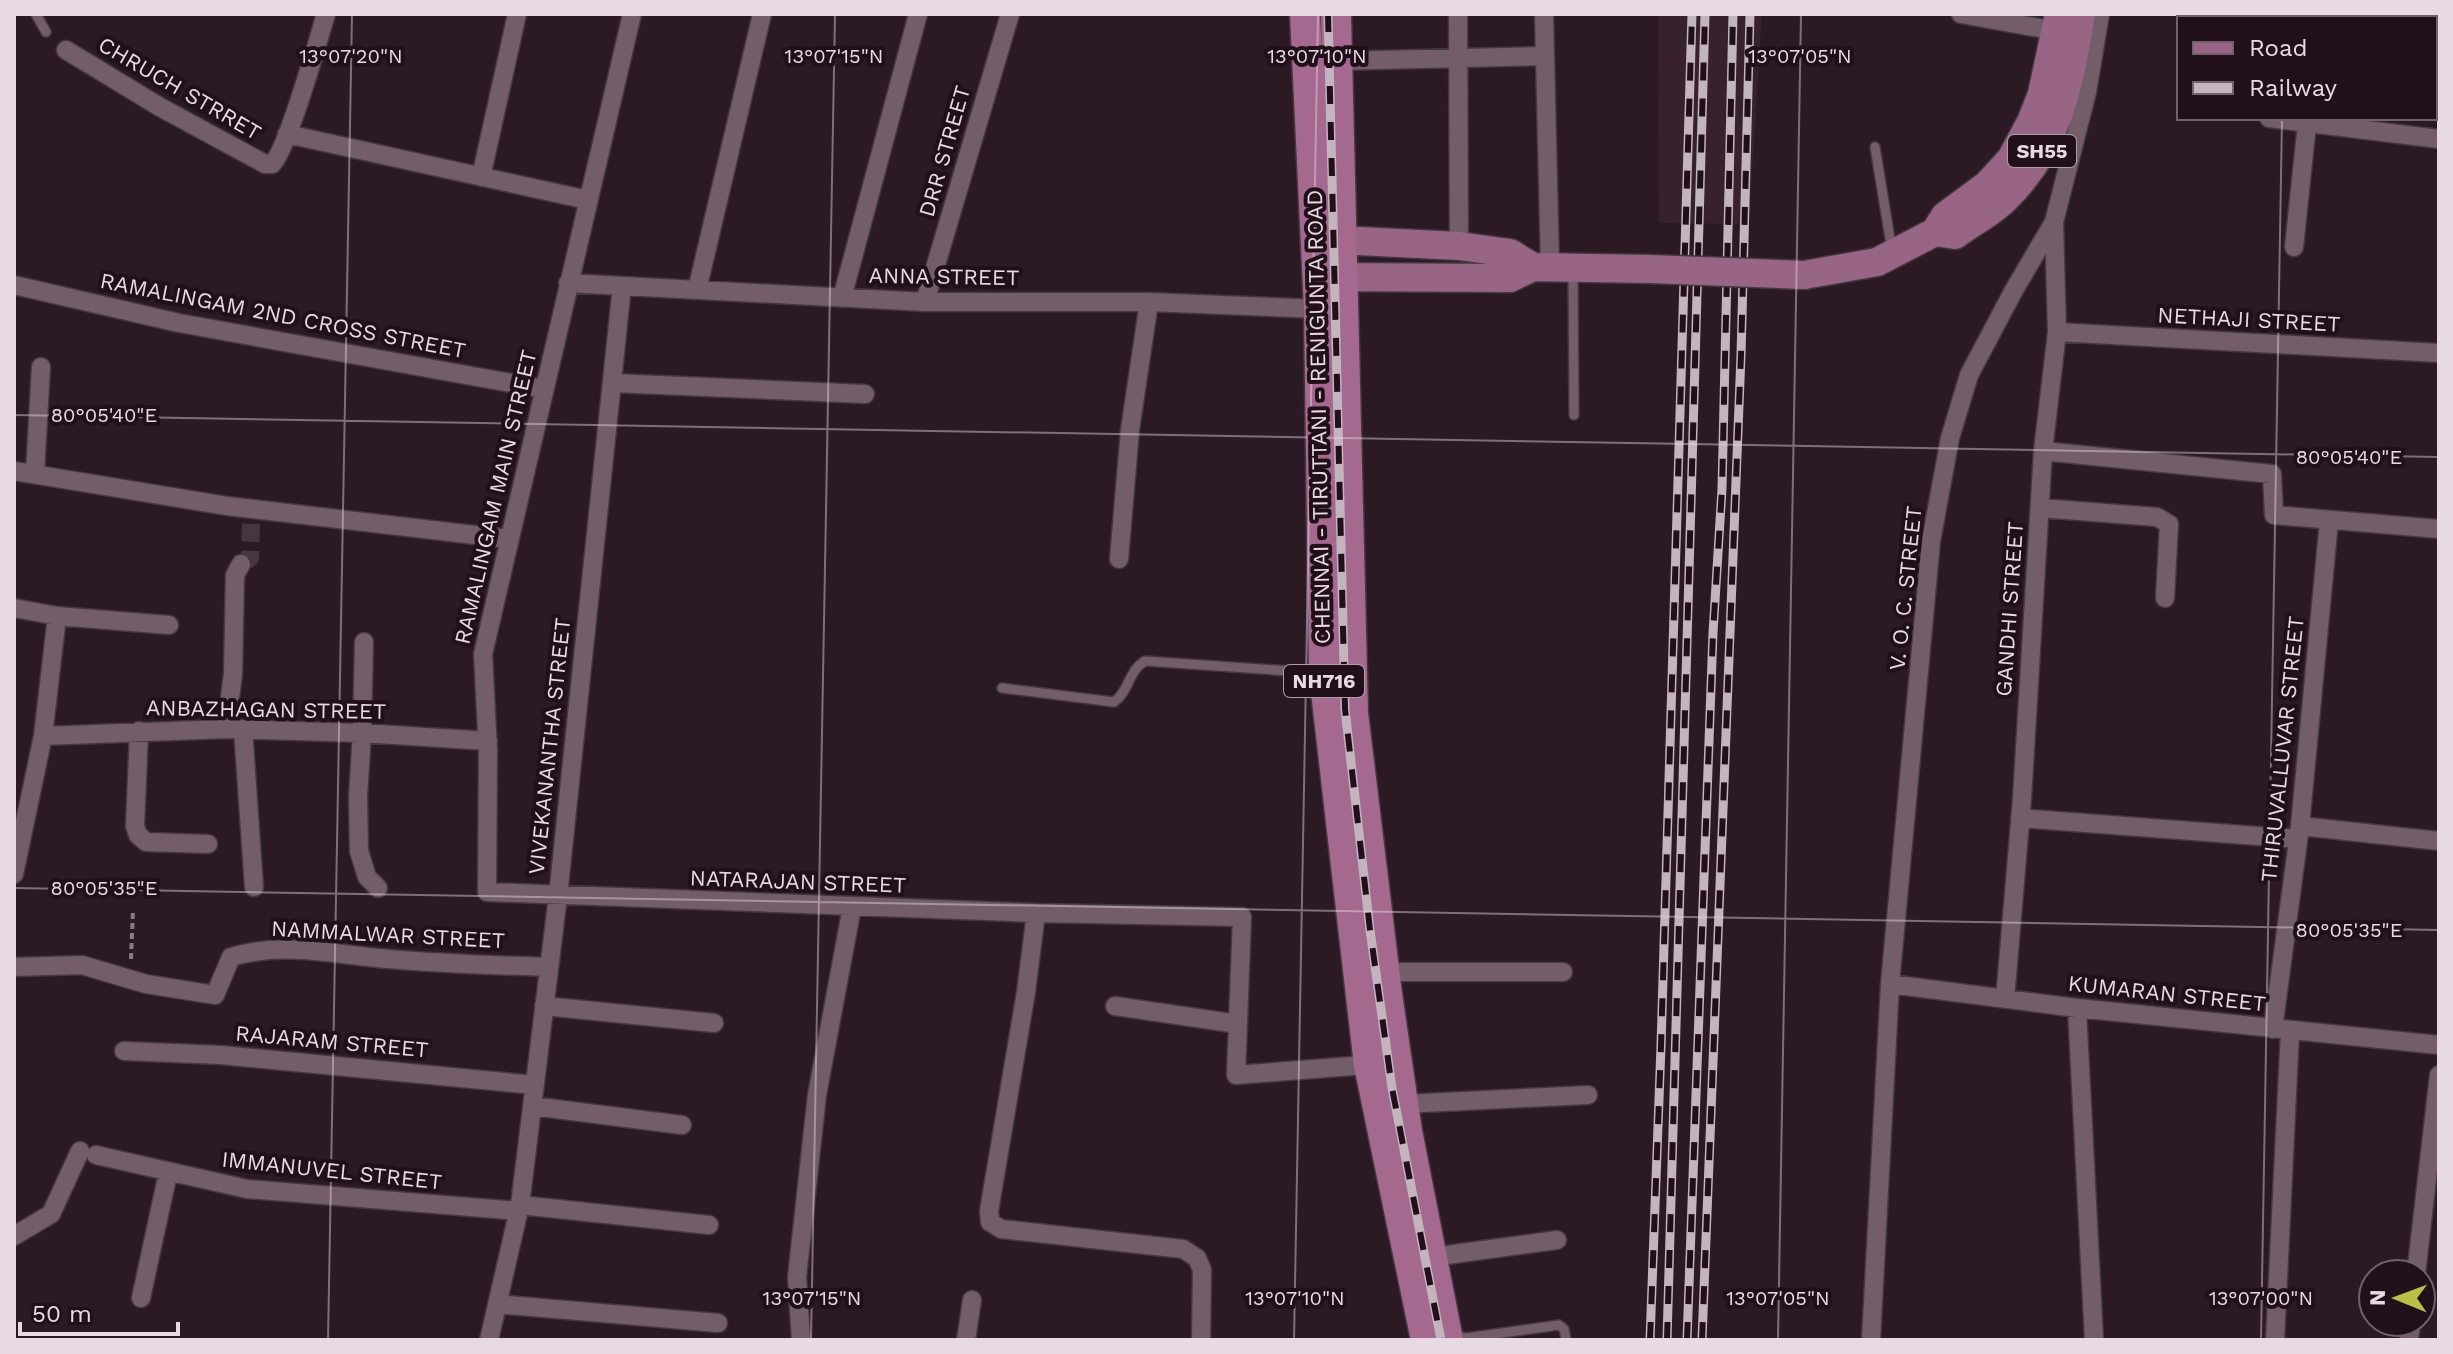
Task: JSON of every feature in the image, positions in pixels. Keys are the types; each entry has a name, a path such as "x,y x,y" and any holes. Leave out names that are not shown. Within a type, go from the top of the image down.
{"highway":[{"path":"1305,19 1336,20"},
{"name":"CHENNAI - TIRUTTANI - RENIGUNTA ROAD","path":"1305,19 1329,240"},
{"name":"CHENNAI - TIRUTTANI - RENIGUNTA ROAD","path":"1336,20 1329,276 1348,417 1338,676 1353,713 1384,972 1383,1064 1403,1104 1432,1257 1455,1338"},
{"name":"CHENNAI - TIRUTTANI - RENIGUNTA ROAD","path":"1329,276 1319,309 1338,676 1383,1064 1455,1338"}],"main road":[{"name":"SH55","path":"1935,232 1955,235 2003,201 2029,173 2051,136 2065,98 2081,14"},
{"path":"1329,276 1510,278 1552,267 1804,275 1877,262 1935,232 1945,216 1987,185 2011,159 2042,94 2058,22"},
{"path":"1329,240 1459,246 1510,253 1552,267"}],"street":[{"path":"481,177 517,14"},
{"path":"568,283 632,14"},
{"path":"697,290 762,14"},
{"path":"842,298 918,14"},
{"name":"DRR STREET","path":"925,302 1010,14"},
{"path":"1458,14 1459,246"},
{"path":"1544,14 1552,267"},
{"path":"1961,14 2058,22"},
{"path":"2054,222 2087,92 2100,14"},
{"path":"324,15 287,134 588,200"},
{"name":"CHRUCH STRRET","path":"66,50 160,107 265,164 277,160 287,134"},
{"path":"1336,61 1545,56"},
{"path":"2294,247 2297,121 2439,139"},
{"name":"GANDHI STREET","path":"2005,999 2020,818 2043,451 2057,332 2054,222"},
{"name":"V. O. C. STREET","path":"1871,1340 1890,984 1931,541 1950,438 1969,375 2054,222"},
{"name":"ANNA STREET","path":"568,283 925,302 1149,302 1319,309"},
{"name":"RAMALINGAM MAIN STREET","path":"558,896 487,892 488,741 483,654 568,283"},
{"name":"RAMALINGAM 2ND CROSS STREET","path":"14,285 179,323 544,389"},
{"name":"VIVEKANANTHA STREET","path":"489,1340 520,1208 558,896 622,286"},
{"path":"1119,559 1130,430 1149,302"},
{"name":"NETHAJI STREET","path":"2057,332 2439,353"},
{"path":"35,473 41,367"},
{"path":"612,383 865,394"},
{"path":"2043,451 2272,474 2274,515 2439,529"},
{"path":"14,471 250,515 510,539"},
{"path":"2040,508 2157,517 2169,524 2165,598"},
{"name":"THIRUVALLUVAR STREET","path":"2275,1340 2282,1030 2329,521"},
{"path":"241,564 237,567 233,594 234,729 254,887"},
{"path":"14,608 57,616 169,625"},
{"path":"14,874 43,736 57,616"},
{"path":"364,642 359,851 367,877 378,888"},
{"name":"ANBAZHAGAN STREET","path":"43,736 234,729 488,741"},
{"path":"139,731 135,826 138,835 146,842 208,844"},
{"path":"2020,818 2439,841"},
{"name":"NATARAJAN STREET","path":"558,896 1242,917 1238,1024"},
{"path":"801,1340 797,1277 817,1095 852,907"},
{"path":"1036,913 1026,992 989,1211 990,1222 1001,1229 1183,1249 1197,1258 1202,1270 1201,1340"},
{"name":"NAMMALWAR STREET","path":"14,967 82,965 146,984 215,995 231,957 252,951 286,948 390,960 549,967"},
{"path":"1384,972 1563,972"},
{"name":"KUMARAN STREET","path":"1890,984 2077,1008 2439,1045"},
{"path":"544,1006 714,1023"},
{"path":"1115,1006 1238,1024 1236,1075 1383,1064"},
{"path":"2077,1008 2094,1340"},
{"name":"RAJARAM STREET","path":"124,1051 221,1055 535,1085"},
{"path":"2418,1258 2439,1075"},
{"path":"1403,1104 1588,1095"},
{"path":"532,1106 682,1125"},
{"name":"IMMANUVEL STREET","path":"14,1236 51,1214 88,1153 247,1189 709,1225"},
{"path":"141,1298 168,1173"},
{"path":"1432,1257 1557,1240"},
{"path":"966,1340 972,1300"},
{"path":"497,1304 718,1323"}],"lane":[{"path":"36,14 46,32"},
{"path":"1875,147 1892,254"},
{"path":"1552,267 1574,415"},
{"path":"1002,688 1114,702 1122,697 1136,666 1145,661 1338,676"},
{"path":"1455,1338 1559,1325 1564,1329 1566,1340"}],"path":[{"path":"130,978 133,910"}],"shaded area":[{"path":"1658,14 1762,14 1749,224 1659,223"}],"tunnel":[{"path":"241,564 250,558 251,521"}],"railway":[{"path":"1328,14 1345,709 1392,1088 1441,1340"},
{"path":"1650,1340 1692,14"},
{"path":"1667,1340 1705,14"},
{"path":"1687,1340 1713,633 1722,489 1733,14"},
{"path":"1702,1340 1741,355 1750,14"}]}
